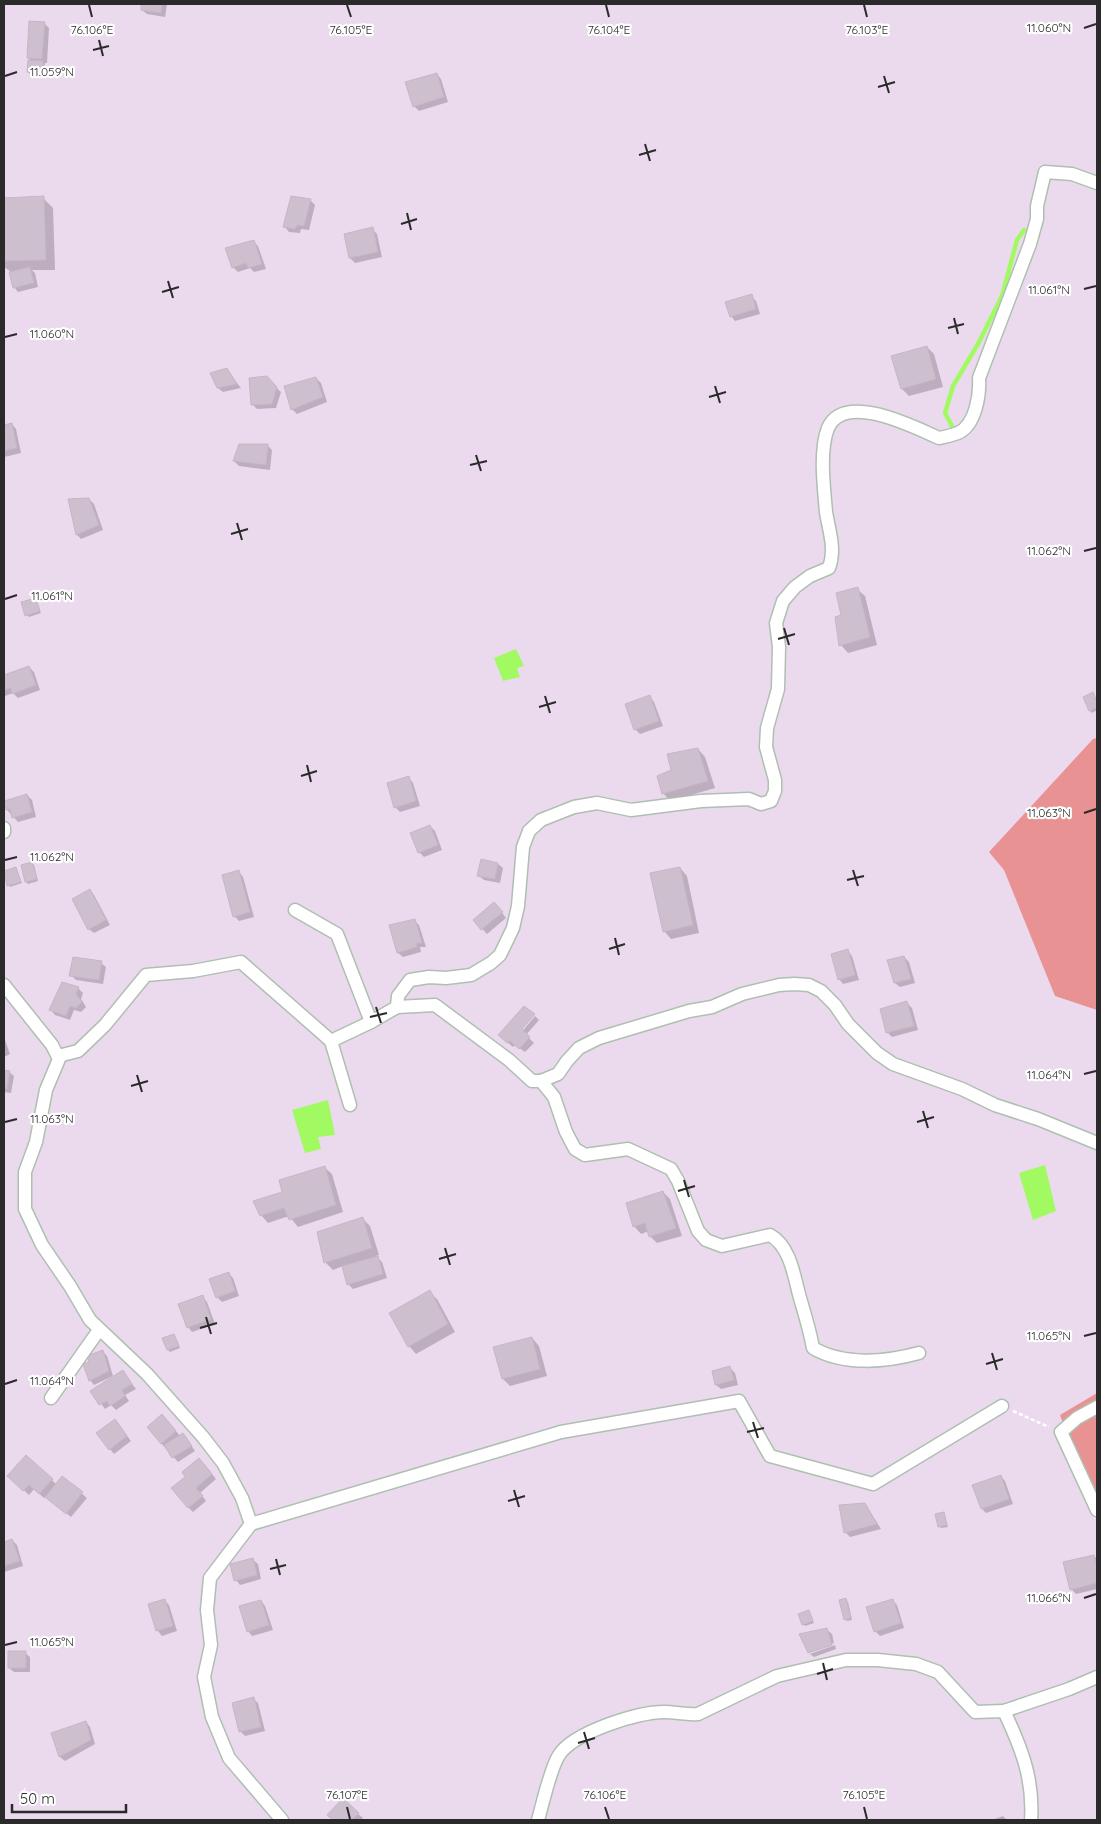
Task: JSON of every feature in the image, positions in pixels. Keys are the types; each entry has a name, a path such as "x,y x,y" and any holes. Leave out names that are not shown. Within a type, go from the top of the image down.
{"street":[{"path":"397,1007 398,996 410,980 471,975 500,955 513,928 518,906 523,848 528,831 541,820 574,807 597,803 631,810 701,801 749,799 761,804 771,800 775,792 774,780 766,748 767,728 778,689 780,668 776,623 783,601 795,587 810,576 829,568 832,559 824,464 824,443 829,427 836,418 849,412 896,419 939,438 960,432 968,423 976,408 980,390 979,378 1030,244 1045,172 1072,174 1097,183"},
{"path":"296,910 337,934 371,1022"},
{"path":"58,1056 78,1050 105,1025 146,975 194,971 241,962 331,1041 350,1105"},
{"path":"331,1041 397,1007 435,1005 509,1060 532,1081 541,1081 558,1074 567,1061 580,1048 599,1038 690,1011 712,1007 742,994 779,984 809,985 821,990 835,1005 848,1024 877,1053 893,1064 962,1089 995,1105 1038,1119 1097,1143"},
{"path":"4,985 52,1045 59,1059 46,1090 36,1142 25,1172 25,1210 42,1245 90,1320 147,1374 203,1437 223,1463 242,1498 251,1524"},
{"path":"541,1081 554,1097 566,1132 575,1149 585,1155 628,1149 671,1169 678,1181 698,1231 706,1240 722,1246 770,1235 776,1238 784,1249 794,1271 813,1348 826,1355 854,1360 898,1359 919,1353"},
{"path":"51,1398 99,1330"},
{"path":"282,1820 229,1758 212,1717 204,1677 211,1645 207,1610 210,1578 251,1524 561,1432 739,1401 770,1456 873,1484 1002,1406"},
{"path":"1097,1407 1077,1418 1061,1432 1097,1510"},
{"path":"538,1820 559,1754 579,1737 640,1716 664,1712 687,1715 698,1714 778,1676 846,1660 878,1660 916,1664 938,1672 974,1712 1004,1711 1097,1678"},
{"path":"1004,1711 1022,1749 1032,1800 1031,1820"}],"path":[{"path":"1002,1406 1061,1432"}],"shaded area":[{"path":"516,649 524,666 517,668 520,677 503,681 494,658"},
{"path":"1097,738 1097,1010 1055,996 1004,870 989,852 1093,739"},
{"path":"328,1100 335,1135 318,1137 321,1149 305,1153 292,1110"},
{"path":"1045,1165 1056,1211 1033,1220 1019,1173"},
{"path":"1097,1393 1097,1519 1060,1415"}],"building":[{"path":"141,4 162,4 161,13 141,10"},
{"path":"29,21 45,22 42,59 27,58"},
{"path":"28,60 43,61 43,73 27,72"},
{"path":"437,73 444,97 413,107 405,82"},
{"path":"44,196 46,260 4,261 4,198"},
{"path":"291,196 311,199 304,226 297,225 295,229 283,227"},
{"path":"373,227 378,252 349,258 344,234"},
{"path":"254,240 262,264 248,268 246,263 232,268 225,248"},
{"path":"30,267 34,283 13,288 9,272"},
{"path":"752,294 756,309 730,317 725,302"},
{"path":"927,346 936,379 901,389 891,356"},
{"path":"227,368 237,384 217,388 210,373"},
{"path":"267,376 277,387 272,404 251,405 249,378"},
{"path":"316,377 323,397 291,410 284,386"},
{"path":"12,423 17,448 4,451 4,425"},
{"path":"239,444 268,444 266,465 233,461"},
{"path":"89,498 99,525 76,535 68,499"},
{"path":"858,587 870,637 839,646 835,617 841,615 836,593"},
{"path":"36,598 40,611 25,616 21,602"},
{"path":"29,666 36,685 12,694 11,688 4,690 4,675"},
{"path":"1093,692 1097,708 1089,711 1083,697"},
{"path":"650,695 659,721 634,730 625,704"},
{"path":"698,748 708,781 662,794 657,776 671,770 667,754"},
{"path":"409,776 416,801 394,808 387,783"},
{"path":"27,794 32,812 12,818 10,809 6,810 4,801"},
{"path":"430,825 438,845 418,853 410,833"},
{"path":"481,859 498,863 495,879 477,876"},
{"path":"32,862 37,879 25,882 21,865"},
{"path":"16,867 21,882 7,886 4,871"},
{"path":"680,867 693,925 663,932 650,873"},
{"path":"239,870 250,912 233,917 222,875"},
{"path":"90,889 106,920 88,930 72,899"},
{"path":"494,902 503,912 481,930 473,920"},
{"path":"415,919 422,943 416,943 417,947 397,953 389,925"},
{"path":"848,949 855,975 838,980 831,954"},
{"path":"904,956 911,979 894,983 887,960"},
{"path":"73,957 102,961 99,980 69,976"},
{"path":"62,982 79,987 76,994 82,1002 76,1008 70,1006 66,1016 49,1010"},
{"path":"907,1001 914,1026 886,1033 880,1009"},
{"path":"524,1006 535,1014 522,1029 530,1037 519,1049 510,1041 507,1043 498,1035"},
{"path":"4,1070 10,1071 7,1089 4,1088"},
{"path":"325,1166 336,1205 289,1220 284,1208 260,1216 253,1201 282,1192 279,1180"},
{"path":"663,1191 676,1228 649,1237 645,1223 633,1227 626,1203"},
{"path":"363,1217 372,1248 324,1263 317,1232"},
{"path":"378,1256 383,1274 347,1285 342,1266"},
{"path":"229,1272 235,1291 216,1298 209,1279"},
{"path":"430,1290 448,1324 408,1347 389,1313"},
{"path":"203,1295 211,1319 187,1328 178,1304"},
{"path":"174,1334 179,1346 167,1350 162,1338"},
{"path":"532,1337 540,1369 502,1379 493,1347"},
{"path":"103,1350 109,1371 89,1381 83,1364 89,1362 87,1356"},
{"path":"730,1366 734,1380 715,1385 712,1371"},
{"path":"123,1370 132,1384 122,1390 125,1396 110,1406 107,1401 99,1405 90,1391"},
{"path":"162,1414 176,1431 161,1444 147,1427"},
{"path":"115,1419 127,1436 109,1450 96,1433"},
{"path":"183,1433 192,1446 172,1458 164,1445"},
{"path":"26,1455 53,1479 39,1494 29,1485 23,1491 7,1476"},
{"path":"199,1458 212,1474 196,1488 203,1496 188,1508 171,1488 185,1477 182,1472"},
{"path":"1001,1475 1009,1499 981,1509 972,1485"},
{"path":"62,1476 83,1492 66,1514 45,1497"},
{"path":"865,1503 877,1524 844,1533 839,1505"},
{"path":"944,1512 947,1525 938,1527 935,1514"},
{"path":"12,1539 20,1561 4,1566 4,1542"},
{"path":"1094,1555 1097,1566 1097,1583 1070,1590 1063,1562"},
{"path":"253,1558 257,1575 234,1581 230,1564"},
{"path":"846,1598 851,1618 844,1620 839,1600"},
{"path":"165,1599 173,1626 156,1631 148,1604"},
{"path":"893,1599 901,1623 874,1632 866,1607"},
{"path":"261,1600 269,1625 247,1632 239,1606"},
{"path":"809,1610 813,1621 802,1625 798,1614"},
{"path":"827,1628 832,1645 808,1653 799,1634"},
{"path":"8,1651 26,1651 26,1668 8,1668"},
{"path":"254,1697 261,1727 239,1732 232,1703"},
{"path":"86,1721 91,1740 59,1757 51,1733"},
{"path":"343,1798 359,1813 352,1820 333,1820 327,1815"}],"waterway":[{"path":"953,428 945,413 953,386 978,344 1002,296 1017,240 1024,230"}]}
